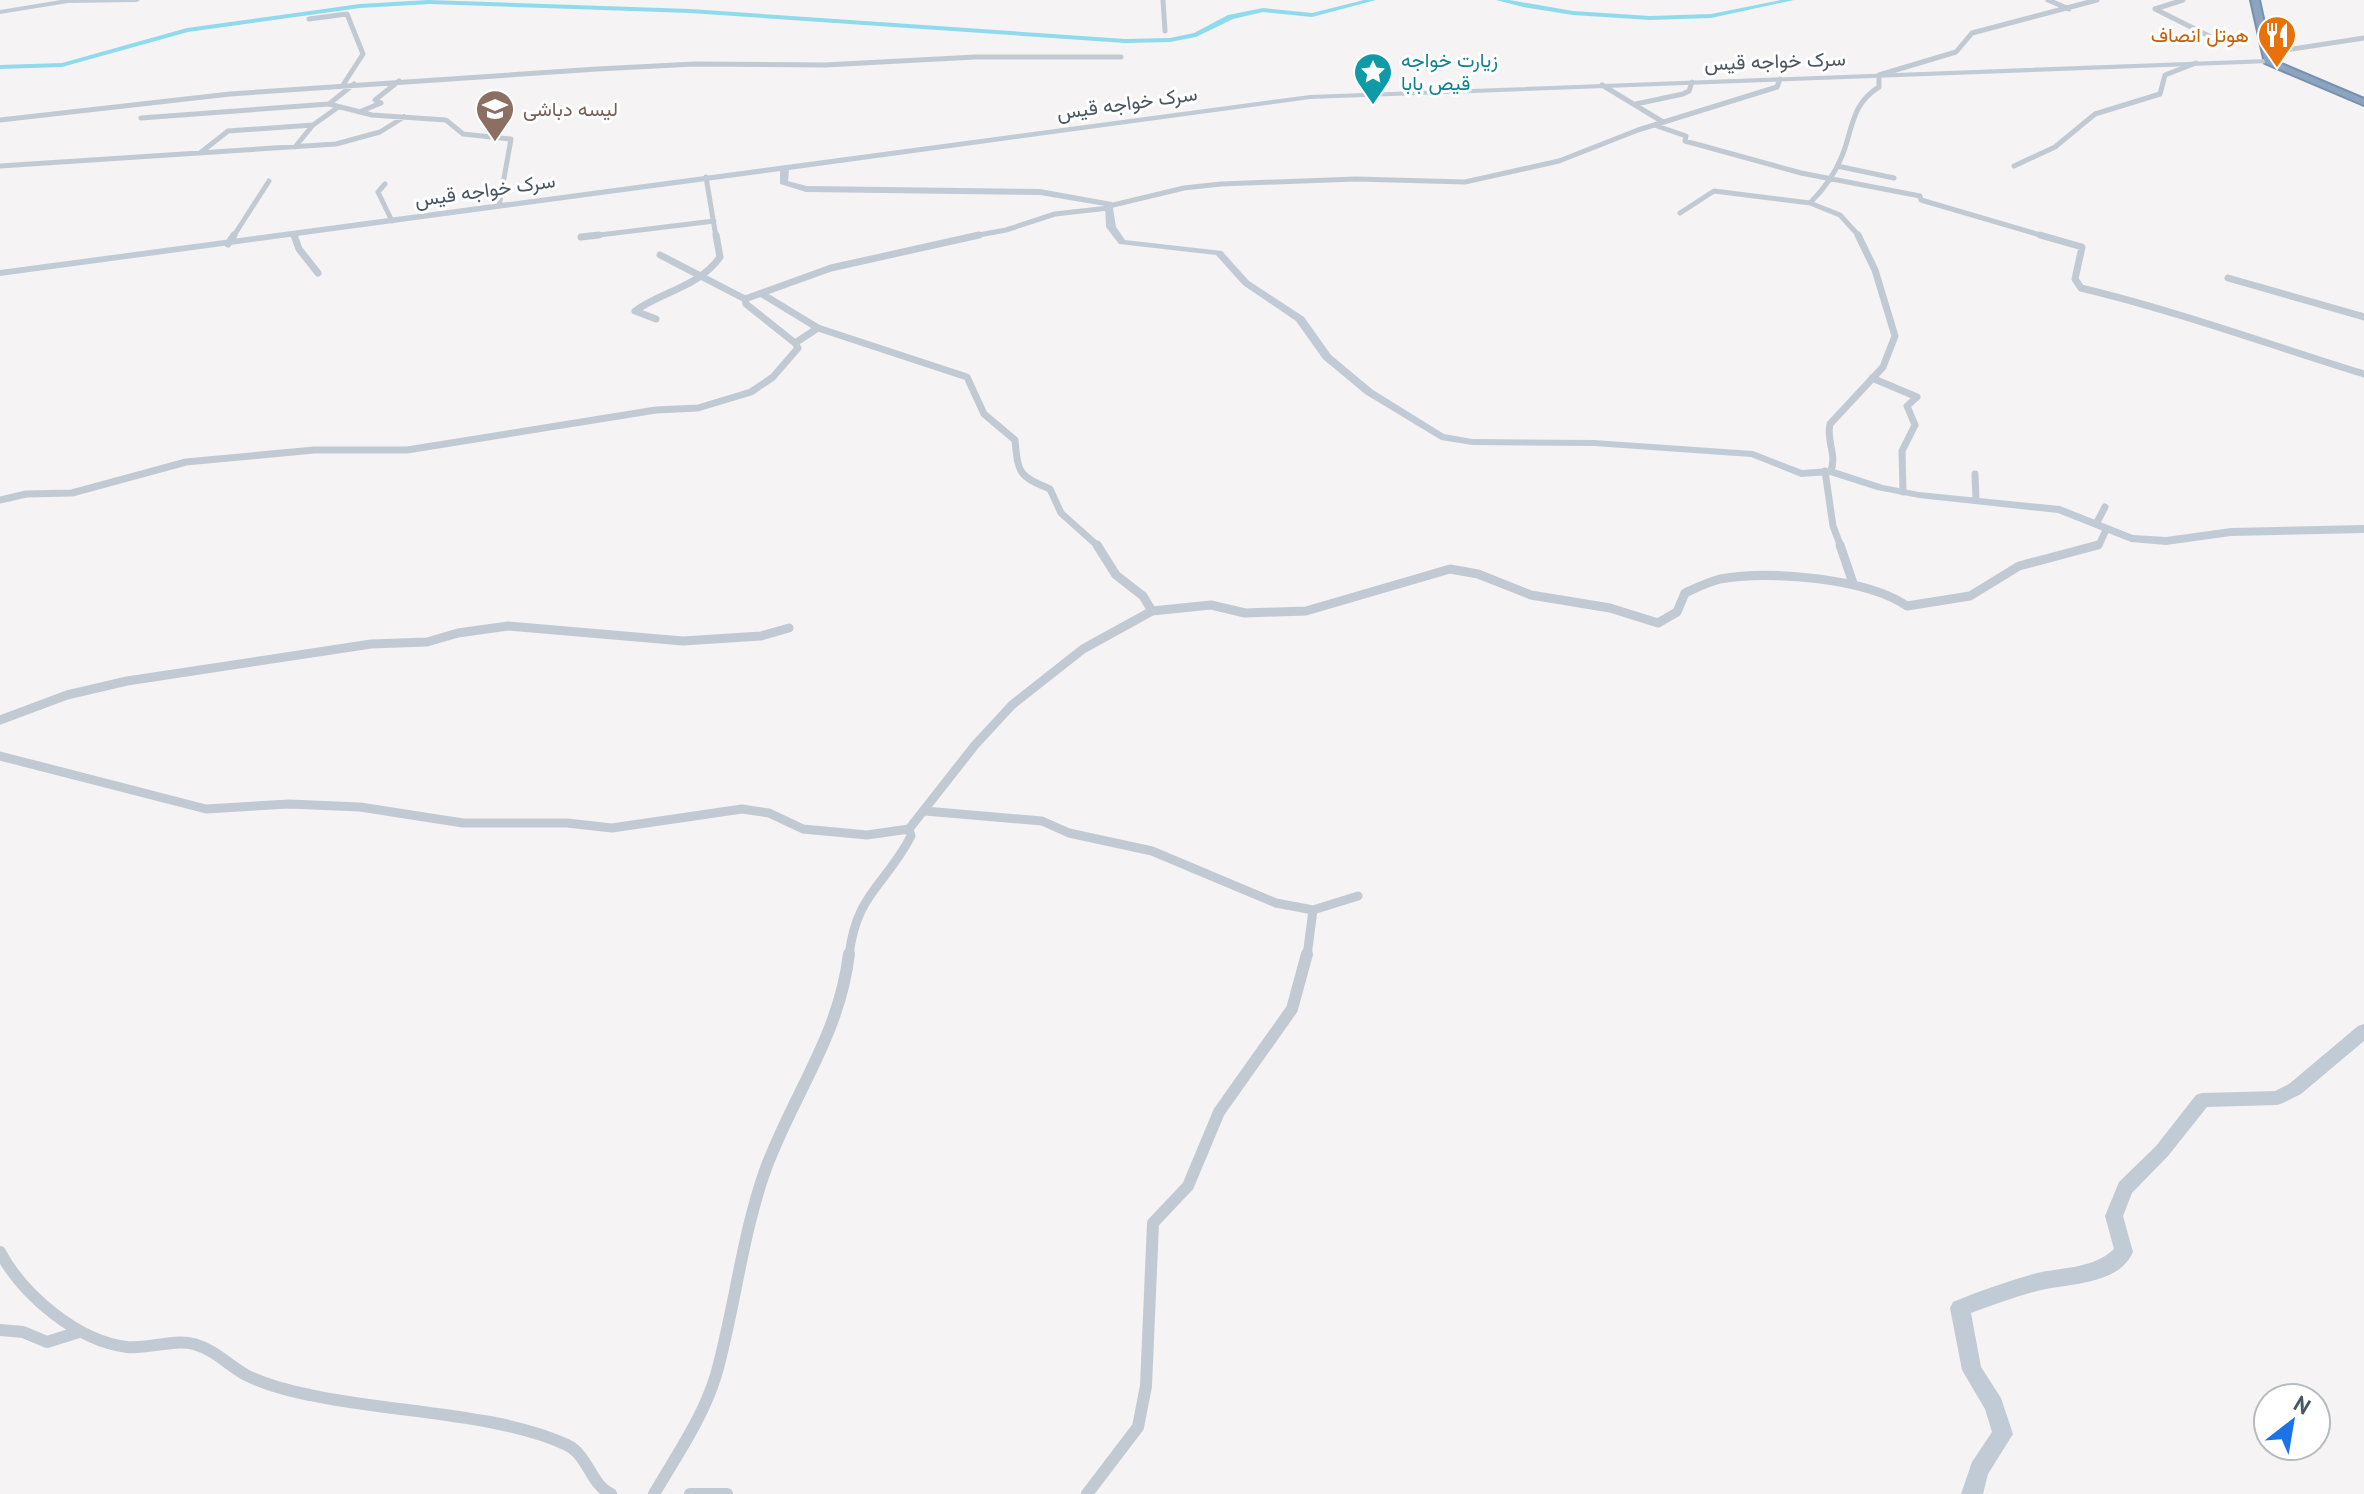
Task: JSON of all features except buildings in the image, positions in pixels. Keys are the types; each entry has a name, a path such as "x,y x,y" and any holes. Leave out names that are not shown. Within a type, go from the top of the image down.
{"highway":[{"path":"2255,0 2267,57 2364,102"}],"street":[{"path":"0,12 68,1 137,0"},
{"path":"1163,0 1165,31"},
{"path":"2048,0 2069,9"},
{"path":"1810,203 1837,166 1857,104 1863,95 1879,87 1879,75 1956,52 1972,33 2097,0"},
{"path":"2183,0 2155,9 2209,36"},
{"path":"309,19 347,14 363,54 350,69 343,85"},
{"path":"2267,57 2364,38"},
{"path":"0,120 153,101 354,84 501,78 695,64 825,65 990,57 1121,57"},
{"name":"سرک خواجه قیس","path":"0,273 1310,97 2196,63 2267,57"},
{"path":"2014,166 2055,147 2095,114 2160,94 2165,75 2196,63"},
{"path":"745,299 831,268 896,251 1006,230 1055,214 1109,207 1184,188 1356,179 1465,182 1559,161 1638,130 1777,87 1780,79"},
{"path":"359,113 381,103 375,100 399,81"},
{"path":"1636,104 1683,94 1689,91 1692,82"},
{"path":"329,104 354,84"},
{"path":"1602,85 1636,104 1660,124 1686,136 1685,141 1791,173 1920,196 1921,200 2082,247 2075,279 2081,288 2156,306 2223,331 2364,374"},
{"path":"141,118 329,104 359,113 446,120 463,134 511,139 499,206"},
{"path":"295,147 313,125 337,108"},
{"path":"0,166 336,144 363,135 386,133 404,117"},
{"path":"200,153 228,131 313,125"},
{"path":"785,166 783,182 806,189 1040,192 1109,207"},
{"path":"1837,166 1894,178"},
{"path":"656,319 635,311 703,276 720,257 706,177"},
{"path":"228,244 269,181"},
{"path":"385,184 378,192 392,221"},
{"path":"1680,213 1714,191 1810,203 1843,216 1870,254 1882,306 1895,336 1883,367 1830,424 1828,434 1836,455 1828,471 1833,526 1853,583"},
{"path":"1109,207 1111,227 1122,242 1219,253 1246,283 1300,319 1327,357 1369,392 1441,437 1472,442 1594,443 1753,454 1801,474 1828,471 1903,492 2048,507 2131,538 2166,541 2231,532 2364,529"},
{"path":"581,237 714,221"},
{"path":"294,234 299,249 318,273"},
{"path":"0,500 26,494 72,493 186,462 314,450 407,450 656,410 698,408 751,392 762,385 798,348 746,304 745,299 660,255"},
{"path":"2228,278 2364,317"},
{"path":"762,294 818,328 967,377 984,414 1015,440 1017,467 1024,478 1050,489 1061,513 1101,549 1116,575 1143,596 1152,611"},
{"path":"795,343 818,328"},
{"path":"1872,378 1917,397 1907,406 1915,425 1902,451 1903,492"},
{"path":"1975,474 1976,500"},
{"path":"0,756 206,809 289,804 360,807 463,823 567,823 612,828 742,809 769,813 803,829 867,835 909,829 975,745 1012,705 1083,649 1152,611 1211,605 1245,613 1306,611 1450,569 1478,574 1531,595 1610,608 1658,623 1677,612 1685,593 1716,580 1745,576 1853,583 1888,593 1907,606 1952,601 1976,594 2019,566 2099,545 2105,507"},
{"path":"0,720 67,695 127,681 371,644 427,642 458,633 508,626 683,641 761,636 789,628"},
{"path":"925,811 1042,821 1069,833 1152,851 1276,903 1313,910 1358,896"},
{"path":"654,1494 698,1418 715,1378 765,1172 793,1102 820,1059 845,989 850,947 861,906 875,884 900,858 911,836 909,829"},
{"path":"1087,1494 1138,1427 1146,1386 1153,1223 1188,1186 1219,1112 1292,1009 1305,968 1313,910"},
{"path":"1972,1494 1979,1469 2003,1434 1994,1405 1972,1370 1960,1308 2041,1281 2094,1272 2114,1264 2124,1252 2114,1216 2125,1188 2162,1151 2202,1100 2277,1098 2295,1089 2364,1031"},
{"path":"0,1252 13,1277 79,1332 127,1347 190,1343 213,1351 247,1375 308,1395 512,1428 569,1446 583,1459 604,1491 611,1494"},
{"path":"0,1330 23,1332 47,1342 79,1332"},
{"path":"690,1494 727,1494"}],"waterway":[{"path":"0,67 62,65 187,30 360,6 430,2 690,11 1125,41 1170,40 1196,35 1231,17 1263,10 1312,15 1373,0"},
{"path":"1499,0 1573,13 1650,18 1711,16 1791,0"}],"place":[{"name":"هوتل انصاف","path":"2277,69"},
{"name":"زیارت خواجه قیص بابا","path":"1373,106"},
{"name":"لیسه دباشی","path":"495,143"}]}
